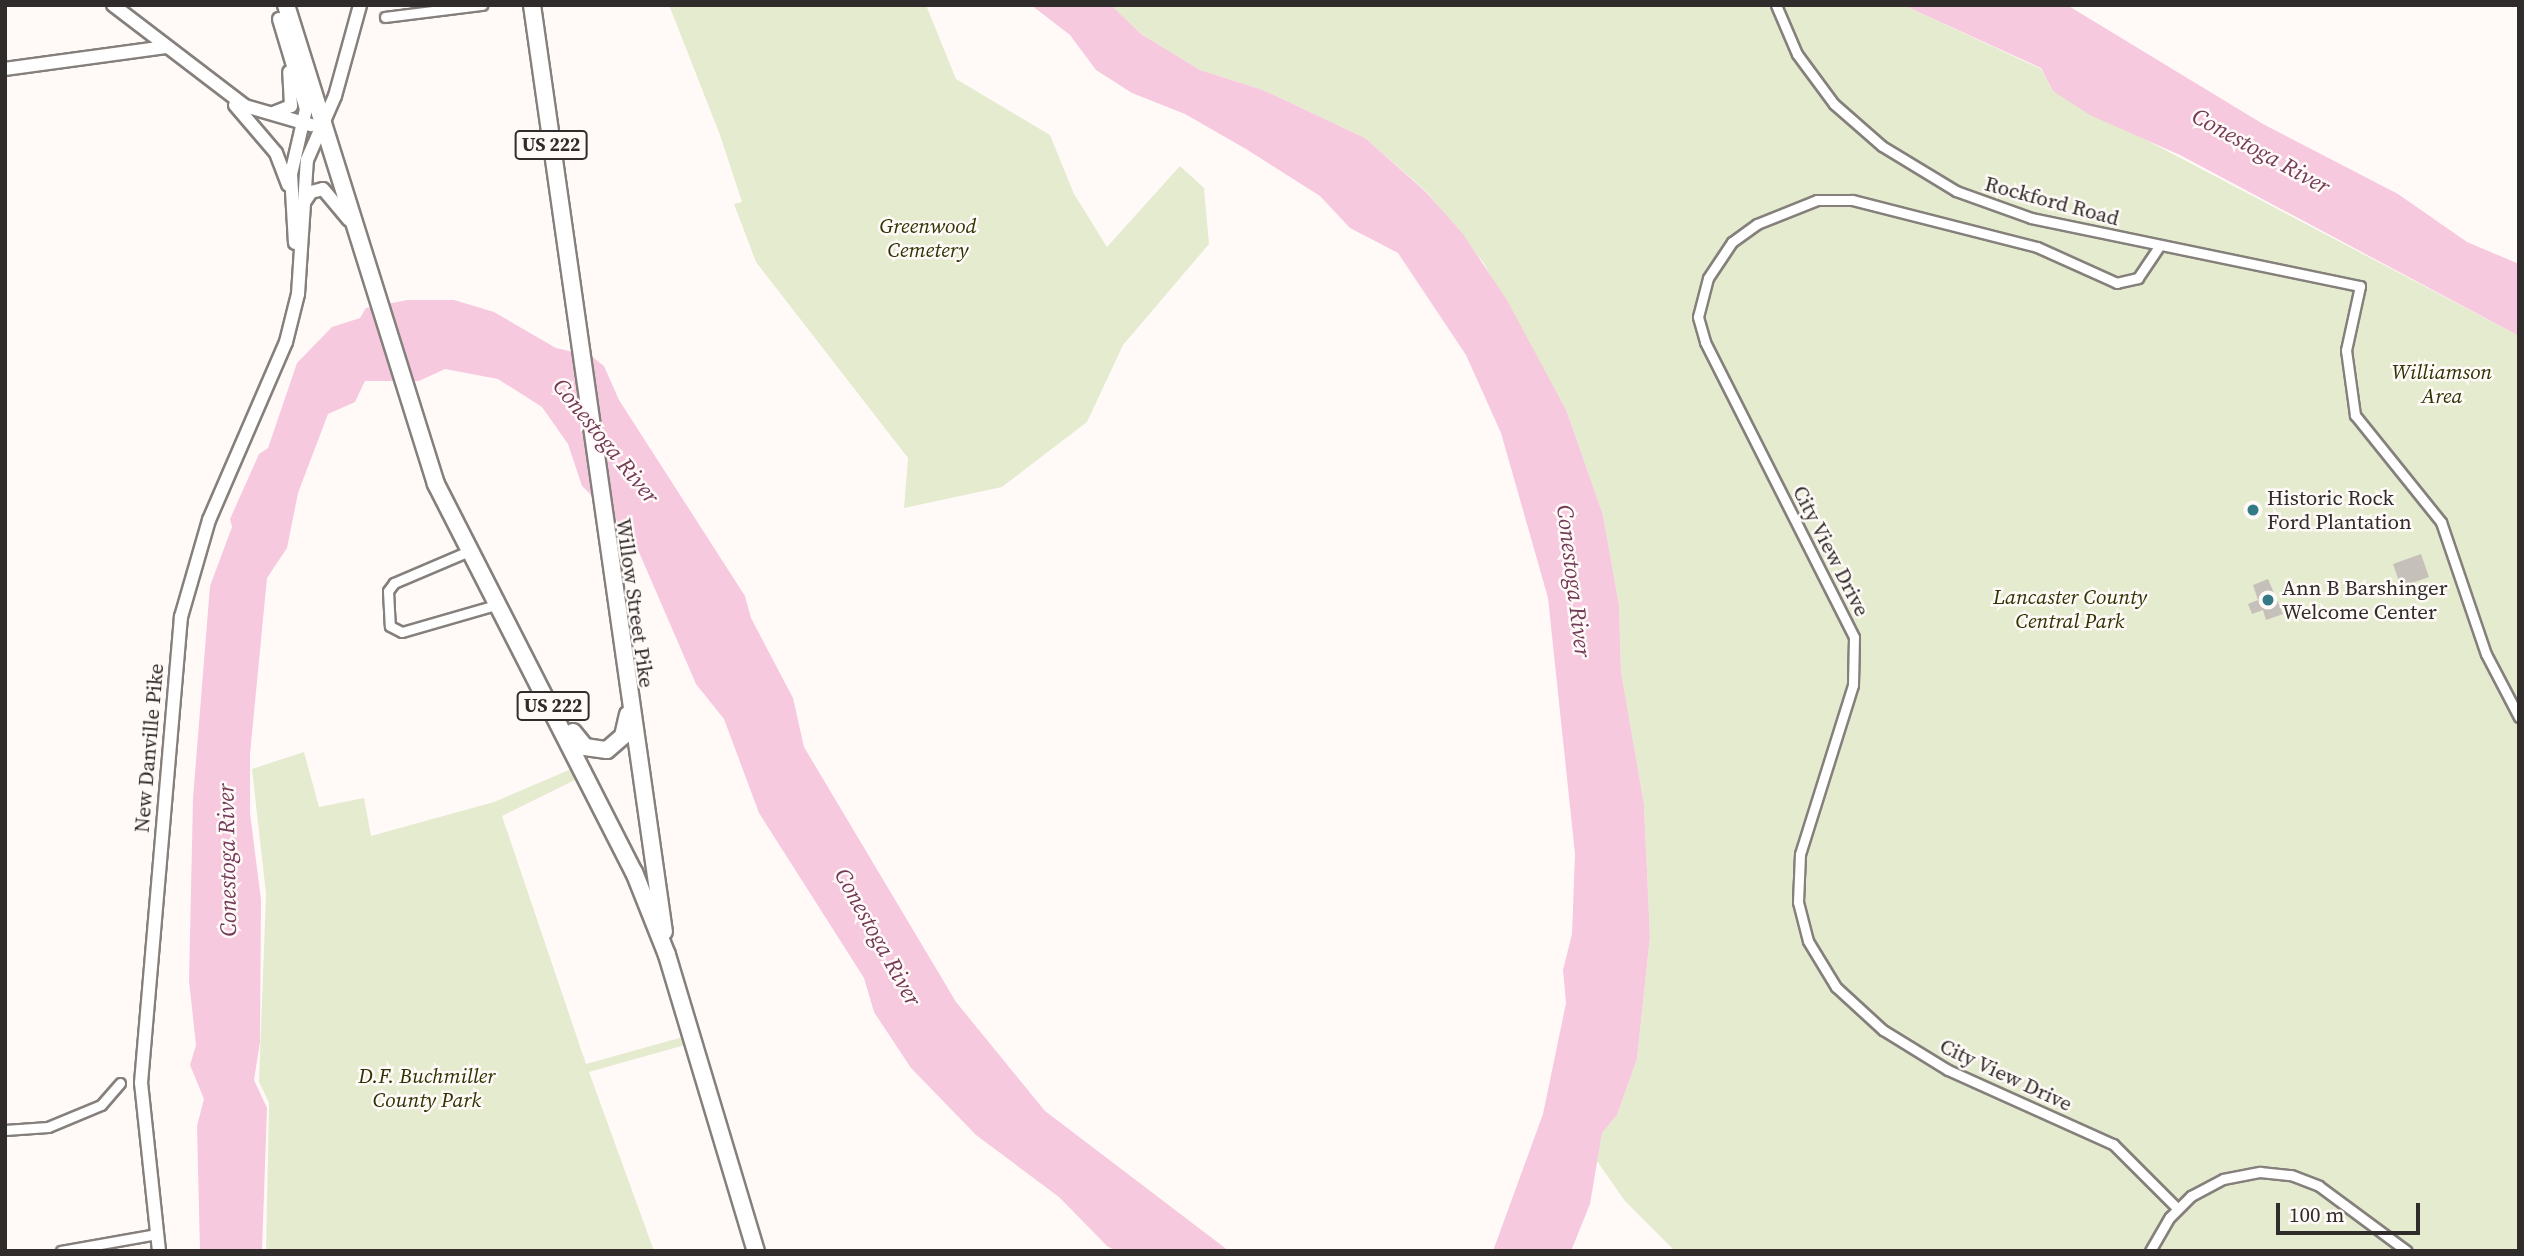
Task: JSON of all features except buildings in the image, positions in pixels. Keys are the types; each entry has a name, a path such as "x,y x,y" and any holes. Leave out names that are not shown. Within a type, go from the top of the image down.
{"highway":[{"name":"Willow Street Pike","path":"532,5 616,621 667,955"},
{"name":"US 222","path":"281,10 322,127"},
{"name":"Willow Street Pike","path":"322,127 436,484 469,551 513,626 620,840 667,955 756,1251"},
{"path":"513,626 585,747 614,748 626,731 629,709"}],"main road":[{"path":"113,5 223,92 265,114 322,127"},
{"name":"New Danville Pike","path":"159,1251 141,1083 181,617 209,520 286,342 299,269 301,211 307,160 322,127 360,5"},
{"path":"265,114 286,112 292,100 281,10"},
{"name":"New Danville Pike","path":"281,10 304,95 304,124 290,193 299,269"},
{"path":"5,69 165,47"},
{"path":"223,92 276,153 290,193"},
{"path":"301,211 306,196 324,189 354,230"}],"street":[{"path":"385,17 482,5"},
{"name":"Rockford Road","path":"1776,5 1797,54 1828,97 1915,169 1999,209 2360,286 2346,350 2355,415 2441,522 2486,654 2519,717"},
{"name":"City View Drive","path":"2160,245 2138,278 2117,282 2037,247 1852,200 1817,200 1757,224 1732,242 1708,278 1698,317 1705,342 1854,637 1853,685 1800,855 1798,902 1808,942 1836,987 1883,1030 1948,1070 2113,1144 2178,1208"},
{"path":"469,551 394,583 388,591 390,626 402,632 499,604"},
{"path":"5,1130 48,1127 101,1105 120,1083"},
{"path":"2150,1251 2178,1208 2223,1179 2279,1173 2329,1192 2407,1251"},
{"path":"61,1251 156,1234"}],"green space":[{"name":"Greenwood Cemetery","path":"669,5 926,5 956,79 1050,135 1074,194 1107,247 1180,166 1204,188 1209,244 1123,345 1087,422 1002,487 904,508 908,458 756,262 734,204 742,202 720,135"},
{"name":"Lancaster County Central Park","path":"1111,5 1903,5 2041,69 2053,91 2519,336 2519,1251 1675,1251 1625,1201 1597,1161 1602,1133 1617,1115 1637,1059 1650,937 1644,804 1621,673 1619,605 1603,515 1567,412 1483,262 1427,192 1365,138 1263,90 1200,70 1141,34"},
{"name":"D.F. Buchmiller County Park","path":"304,752 319,807 364,798 371,836 494,802 576,767 581,777 502,816 586,1064 683,1037 685,1045 589,1072 654,1251 266,1251 269,1103 259,1082 266,894 252,769"}],"water":[{"name":"Conestoga River","path":"1031,5 1111,5 1141,34 1200,70 1263,90 1365,138 1426,192 1463,234 1507,300 1567,412 1603,515 1619,605 1621,672 1644,804 1650,937 1637,1059 1617,1115 1602,1133 1590,1204 1571,1251 1493,1251 1543,1114 1566,1003 1563,970 1572,934 1575,854 1548,598 1501,433 1466,355 1398,253 1350,228 1320,196 1246,149 1185,114 1132,93 1096,70 1070,35"},
{"name":"Conestoga River","path":"1903,5 2067,5 2263,124 2398,194 2467,242 2519,264 2519,336 2180,155 2090,115 2053,91 2041,68"},
{"name":"Conestoga River","path":"407,300 454,300 494,312 556,348 591,356 604,366 619,400 745,596 751,618 793,698 804,747 956,1002 1045,1111 1229,1251 1116,1251 1107,1246 1059,1197 976,1135 911,1068 874,1012 864,978 759,813 724,719 696,684 632,536 582,486 568,444 542,407 498,379 445,369 419,381 365,381 355,402 328,414 298,493 287,548 267,578 250,754 250,813 261,900 260,1042 254,1080 267,1108 262,1251 200,1251 197,1126 204,1099 190,1065 196,1045 189,981 193,798 210,586 232,527 230,519 259,454 268,448 297,363 332,327 360,318 366,308"}],"place":[{"name":"Historic Rock Ford Plantation","path":"2253,510"},
{"name":"Ann B Barshinger Welcome Center","path":"2268,600"}],"park label":[{"name":"Williamson Area","path":"2442,384"}]}
